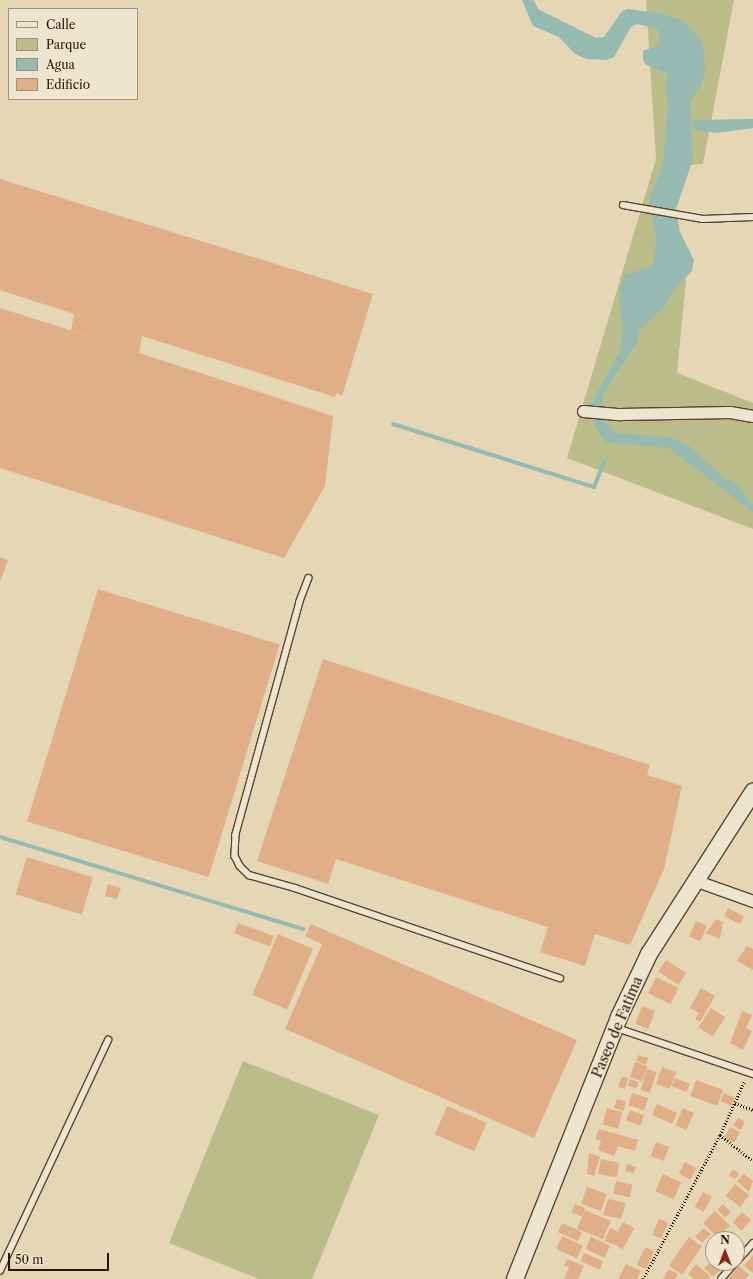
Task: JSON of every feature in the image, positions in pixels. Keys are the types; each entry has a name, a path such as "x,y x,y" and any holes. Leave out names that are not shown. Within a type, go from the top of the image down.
{"street":[{"path":"583,411 620,414 730,412 753,416"},
{"name":"Paseo de Fatima","path":"515,1279 615,1028 649,954 694,880 752,796"},
{"path":"694,880 753,901"}],"lane":[{"path":"623,205 703,218 753,217"},
{"path":"309,578 300,602 236,835 235,856 240,866 249,875 295,888 560,978"},
{"path":"615,1028 751,1073"},
{"path":"0,1271 108,1040"},
{"path":"745,1252 753,1243"},
{"path":"721,1279 728,1271"}],"path":[{"path":"643,1279 720,1135 751,1073"},
{"path":"735,1103 753,1110"},
{"path":"720,1135 753,1161"}],"green space":[{"path":"646,0 734,0 703,164 678,166 672,226 686,281 677,373 753,403 753,529 567,458 656,159"},
{"path":"243,1061 379,1115 312,1279 259,1279 169,1243"}],"water":[{"path":"522,0 534,0 538,9 596,38 604,37 622,11 628,9 664,14 685,22 703,43 705,68 702,83 690,102 693,159 676,209 680,232 694,260 692,271 672,292 666,305 639,330 638,340 603,395 601,408 605,421 616,433 669,437 688,445 724,478 737,485 753,505 753,512 669,448 604,442 589,414 590,405 619,354 623,332 619,297 624,275 652,266 655,255 656,236 649,199 663,165 668,106 665,86 668,74 645,64 643,59 643,51 660,45 658,29 637,24 631,27 614,57 606,60 587,59 575,54 559,37 533,26"},
{"path":"753,119 753,128 717,133 694,130 692,125 693,120"}],"building":[{"path":"0,179 373,294 342,396 336,393 335,397 142,336 139,353 333,416 325,486 284,558 0,468 0,308 114,344 71,330 74,314 0,290"},
{"path":"0,557 8,560 0,582"},
{"path":"98,589 280,645 209,877 27,821"},
{"path":"323,659 650,765 647,775 682,786 664,869 630,945 595,934 585,966 540,952 548,927 336,859 328,884 257,861"},
{"path":"27,857 93,877 82,914 16,894"},
{"path":"108,884 121,888 117,899 105,896"},
{"path":"728,908 744,916 740,924 724,916"},
{"path":"716,919 723,922 720,939 706,933"},
{"path":"696,921 707,926 700,941 689,937"},
{"path":"238,923 274,936 270,946 234,933"},
{"path":"311,924 577,1040 534,1138 285,1029 322,944 305,936"},
{"path":"278,934 313,949 287,1010 252,995"},
{"path":"747,946 753,949 753,970 737,961"},
{"path":"666,960 686,973 679,985 658,972"},
{"path":"656,977 678,988 671,1004 648,993"},
{"path":"701,988 715,996 700,1022 695,1019 699,1013 690,1008"},
{"path":"642,1006 655,1011 648,1029 635,1024"},
{"path":"711,1008 725,1017 713,1037 698,1027"},
{"path":"742,1011 752,1015 746,1028 752,1031 743,1050 730,1043"},
{"path":"638,1055 648,1058 646,1065 636,1061"},
{"path":"635,1062 647,1066 642,1081 630,1077"},
{"path":"662,1067 676,1072 670,1089 656,1084"},
{"path":"647,1069 657,1072 650,1093 641,1090"},
{"path":"622,1076 628,1078 625,1089 618,1087"},
{"path":"675,1078 690,1084 686,1092 672,1086"},
{"path":"630,1079 639,1082 636,1088 628,1086"},
{"path":"696,1080 723,1090 717,1106 690,1096"},
{"path":"632,1093 648,1098 644,1110 628,1105"},
{"path":"724,1093 735,1098 731,1106 720,1101"},
{"path":"617,1099 626,1101 624,1111 614,1108"},
{"path":"657,1104 677,1113 672,1124 652,1115"},
{"path":"447,1106 487,1123 474,1151 435,1135"},
{"path":"607,1108 622,1112 618,1129 603,1124"},
{"path":"683,1108 694,1113 686,1130 675,1125"},
{"path":"630,1110 644,1115 640,1125 626,1120"},
{"path":"738,1118 745,1122 740,1130 734,1126"},
{"path":"730,1127 740,1132 734,1143 725,1138"},
{"path":"599,1129 638,1140 635,1151 618,1146 614,1156 598,1150 601,1141 595,1139"},
{"path":"656,1142 669,1147 664,1161 651,1156"},
{"path":"589,1153 600,1157 594,1176 587,1174"},
{"path":"601,1159 620,1163 616,1178 598,1174"},
{"path":"685,1162 696,1168 690,1180 679,1173"},
{"path":"627,1164 636,1167 634,1173 625,1171"},
{"path":"733,1169 739,1174 735,1179 729,1175"},
{"path":"663,1174 681,1182 674,1199 655,1191"},
{"path":"744,1174 753,1181 749,1192 737,1181"},
{"path":"616,1181 633,1185 630,1197 613,1194"},
{"path":"735,1184 749,1195 740,1207 726,1196"},
{"path":"587,1187 607,1194 601,1211 581,1204"},
{"path":"703,1192 712,1197 704,1212 695,1207"},
{"path":"608,1199 626,1203 621,1219 603,1215"},
{"path":"575,1204 585,1208 582,1216 572,1212"},
{"path":"723,1204 731,1212 725,1217 717,1210"},
{"path":"585,1210 611,1221 603,1239 577,1228"},
{"path":"715,1211 730,1226 725,1231 711,1231 703,1223"},
{"path":"742,1212 751,1220 742,1230 733,1222"},
{"path":"659,1219 668,1223 661,1239 652,1235"},
{"path":"623,1222 634,1228 623,1249 611,1243"},
{"path":"562,1223 582,1232 578,1241 558,1232"},
{"path":"610,1228 617,1231 612,1244 605,1241"},
{"path":"703,1228 707,1231 705,1231 705,1240 702,1243 695,1237"},
{"path":"562,1236 583,1246 577,1258 556,1249"},
{"path":"591,1237 610,1246 605,1258 586,1249"},
{"path":"689,1237 702,1246 682,1275 669,1266"},
{"path":"645,1247 654,1251 646,1269 637,1265"},
{"path":"584,1253 603,1261 600,1269 580,1261"},
{"path":"753,1255 753,1273 745,1267"},
{"path":"567,1259 584,1266 578,1279 564,1279 569,1267 564,1265"},
{"path":"626,1264 641,1271 637,1279 618,1279"},
{"path":"696,1264 710,1276 708,1279 694,1279 688,1274"},
{"path":"669,1269 678,1274 676,1279 663,1279"},
{"path":"707,1271 719,1271 713,1277"},
{"path":"735,1271 745,1271 749,1275 745,1279 728,1279"}],"waterway":[{"path":"393,424 594,487 605,460"},
{"path":"0,837 303,929"}]}
